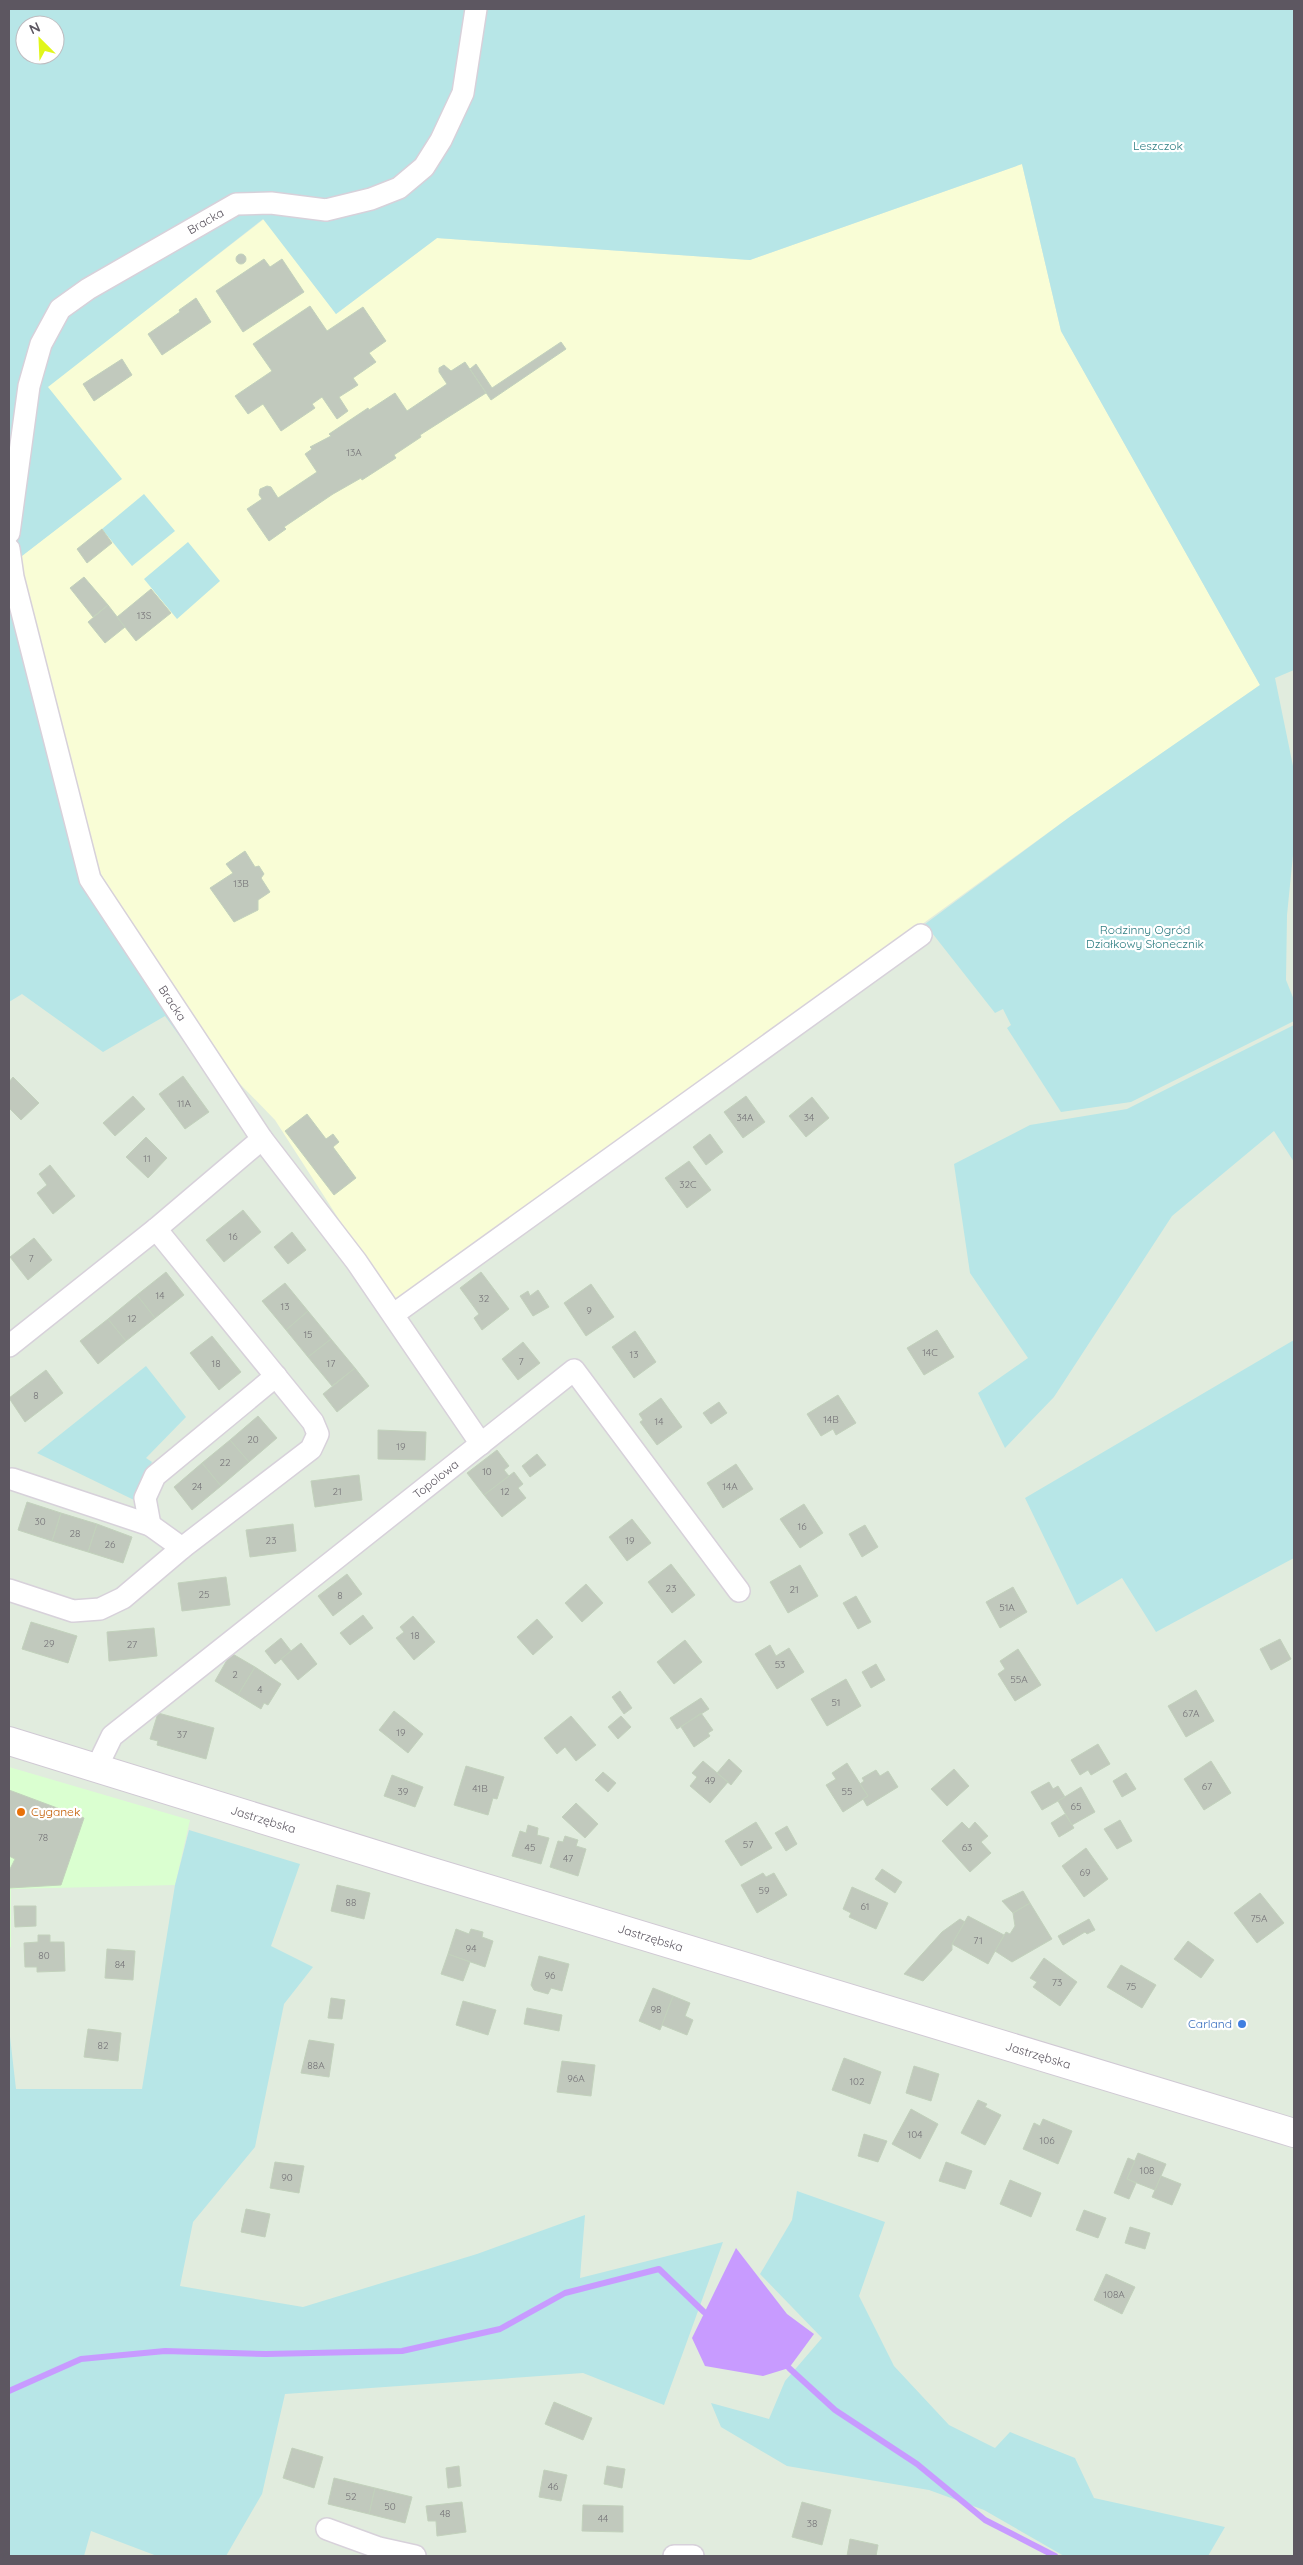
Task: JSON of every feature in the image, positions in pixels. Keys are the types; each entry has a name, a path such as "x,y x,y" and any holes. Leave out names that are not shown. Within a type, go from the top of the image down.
{"main road":[{"name":"Jastrzębska","path":"9,1742 1294,2133"}],"street":[{"name":"Bracka","path":"9,533 29,386 42,344 60,309 88,289 236,204 271,203 326,210 370,199 399,188 424,167 441,140 463,93 476,9"},
{"name":"Bracka","path":"9,549 12,577 90,879 262,1139 356,1261 481,1444"},
{"path":"394,1314 921,935"},
{"path":"9,1346 156,1229 262,1139"},
{"path":"9,1590 73,1611 100,1609 124,1598 182,1548 311,1449 318,1434 313,1422 156,1229"},
{"name":"Topolowa","path":"96,1769 112,1736 574,1370 739,1591"},
{"path":"150,1525 145,1498 155,1476 276,1376"},
{"path":"10,1480 150,1525 182,1548"},
{"path":"327,2529 379,2548 415,2556"},
{"path":"674,2556 693,2556"}],"shaded area":[{"path":"1022,164 1061,331 1260,685 1071,816 403,1301 391,1300 275,1120 210,1053 86,850 18,559 121,479 47,387 264,219 336,314 437,238 750,260"},
{"path":"9,1767 190,1820 175,1885 11,1889 11,1947 9,1948"},
{"path":"736,2248 787,2314 814,2334 789,2368 763,2376 705,2366 692,2338"}],"green space":[{"name":"Leszczok","path":"9,9 1294,9 1294,670 1275,678 1294,771 1294,845 1287,915 1286,980 1294,1000 1294,1021 1131,1102 1061,1112 1007,1028 1011,1025 1003,1009 995,1013 925,924 1071,816 1260,685 1061,331 1022,164 750,260 437,238 336,314 263,219 48,387 122,479 18,559 86,850 204,1041 213,1082 165,1016 103,1052 22,994 9,1002"},
{"path":"144,494 175,531 132,566 102,529"},
{"path":"188,542 220,581 177,619 144,579"},
{"path":"1294,1025 1294,1162 1274,1131 1172,1216 1054,1397 1005,1448 978,1393 1028,1358 970,1273 954,1164 1030,1125 1127,1109"},
{"path":"1294,1340 1294,1558 1156,1632 1122,1578 1077,1605 1025,1498"},
{"path":"146,1366 186,1417 146,1458 152,1462 134,1500 37,1453"},
{"path":"189,1830 300,1864 271,1946 313,1967 284,2004 255,2147 193,2222 180,2286 303,2307 477,2254 585,2215 580,2278 723,2242 664,2405 583,2373 285,2394 262,2494 226,2556 157,2556 91,2531 84,2556 9,2556 9,2028 16,2089 142,2089 175,1885"},
{"path":"797,2191 885,2222 859,2296 894,2366 949,2425 995,2448 1010,2432 1075,2458 1094,2498 1225,2527 1208,2556 1064,2556 984,2510 929,2490 787,2466 721,2427 711,2403 769,2419 785,2381 822,2338 760,2274 792,2220"}],"building":[{"path":"241,254 246,259 241,264 236,259"},
{"path":"264,259 270,267 282,259 304,292 243,332 216,291"},
{"path":"196,298 211,322 162,355 148,334 180,312 179,310"},
{"path":"310,306 327,331 363,307 386,341 369,353 376,362 353,378 358,385 339,397 348,411 337,419 322,397 312,404 315,408 281,431 263,404 248,414 235,396 272,371 253,344"},
{"path":"561,342 566,349 491,400 470,369 476,364 492,388"},
{"path":"122,359 132,375 94,401 83,384"},
{"path":"465,362 486,393 420,435 421,437 394,455 396,458 362,480 361,478 333,494 284,527 286,529 269,541 247,509 262,499 259,495 260,489 267,486 271,487 278,498 317,472 305,454 312,449 310,447 331,436 329,434 368,408 369,410 395,393 407,411 447,384 439,372 439,368 444,365 451,371"},
{"path":"102,529 112,543 87,563 77,549"},
{"path":"84,577 108,605 93,617 70,588"},
{"path":"151,589 171,613 136,641 117,617"},
{"path":"108,605 125,627 105,643 88,622"},
{"path":"245,851 255,867 259,866 264,874 261,878 270,892 258,900 258,910 234,922 210,888 233,873 226,864"},
{"path":"183,1076 209,1112 185,1129 159,1094"},
{"path":"13,1077 39,1103 21,1120 9,1108 9,1082"},
{"path":"133,1096 145,1109 115,1136 103,1123"},
{"path":"746,1096 765,1122 743,1138 724,1112"},
{"path":"812,1097 829,1118 806,1137 789,1116"},
{"path":"307,1114 326,1139 333,1134 339,1142 333,1147 356,1178 334,1195 285,1131"},
{"path":"710,1134 723,1152 706,1165 693,1147"},
{"path":"146,1137 167,1158 148,1178 126,1157"},
{"path":"689,1161 711,1190 687,1208 665,1178"},
{"path":"50,1165 75,1196 53,1214 37,1193 47,1185 39,1174"},
{"path":"243,1210 261,1232 224,1262 206,1240"},
{"path":"292,1232 306,1250 288,1264 274,1247"},
{"path":"34,1238 52,1260 28,1280 10,1257"},
{"path":"166,1272 184,1295 155,1318 137,1295"},
{"path":"481,1272 509,1309 482,1330 474,1318 479,1314 460,1288"},
{"path":"285,1283 308,1311 286,1330 262,1301"},
{"path":"591,1284 614,1317 586,1336 564,1303"},
{"path":"538,1290 549,1307 533,1316 520,1296 528,1291 530,1296"},
{"path":"137,1295 155,1318 126,1341 108,1319"},
{"path":"308,1311 331,1339 308,1357 286,1330"},
{"path":"108,1319 126,1341 98,1364 80,1341"},
{"path":"937,1330 954,1357 924,1375 907,1348"},
{"path":"635,1331 656,1362 634,1378 612,1347"},
{"path":"212,1336 241,1372 219,1390 190,1353"},
{"path":"331,1339 355,1368 332,1386 308,1357"},
{"path":"523,1342 540,1363 518,1380 502,1359"},
{"path":"355,1368 369,1386 337,1412 323,1394"},
{"path":"46,1370 63,1393 25,1422 9,1398"},
{"path":"838,1395 856,1423 836,1435 833,1429 821,1436 807,1414"},
{"path":"661,1398 682,1427 657,1445 640,1422 643,1420 639,1414"},
{"path":"719,1402 727,1413 711,1424 703,1413"},
{"path":"258,1416 277,1438 249,1462 230,1440"},
{"path":"378,1430 426,1432 425,1460 378,1459"},
{"path":"230,1440 249,1462 221,1486 202,1463"},
{"path":"497,1450 509,1466 504,1470 509,1476 484,1495 467,1473"},
{"path":"537,1454 546,1465 530,1477 522,1466"},
{"path":"202,1463 221,1486 192,1510 174,1487"},
{"path":"736,1464 753,1489 723,1508 707,1483"},
{"path":"514,1472 523,1484 518,1488 526,1498 502,1517 484,1495"},
{"path":"359,1475 362,1500 315,1507 311,1481"},
{"path":"27,1502 61,1513 52,1541 18,1530"},
{"path":"804,1504 823,1533 800,1548 780,1519"},
{"path":"61,1513 97,1524 88,1552 52,1541"},
{"path":"632,1519 651,1543 627,1561 609,1537"},
{"path":"97,1524 132,1537 123,1563 88,1552"},
{"path":"293,1524 296,1551 250,1557 246,1530"},
{"path":"865,1525 878,1547 862,1557 849,1534"},
{"path":"671,1564 695,1595 672,1613 648,1582"},
{"path":"800,1565 818,1596 788,1613 770,1582"},
{"path":"347,1574 362,1594 333,1616 318,1596"},
{"path":"226,1577 230,1605 182,1611 178,1583"},
{"path":"586,1584 603,1603 582,1622 565,1603"},
{"path":"1013,1587 1027,1612 1000,1628 986,1602"},
{"path":"856,1596 871,1622 858,1629 843,1603"},
{"path":"363,1615 373,1628 350,1645 340,1633"},
{"path":"413,1616 435,1642 414,1660 396,1638 404,1632 400,1627"},
{"path":"537,1619 553,1637 533,1655 517,1637"},
{"path":"31,1622 77,1636 68,1663 22,1649"},
{"path":"154,1628 157,1656 109,1661 107,1632"},
{"path":"281,1638 291,1651 275,1664 265,1651"},
{"path":"1280,1639 1291,1659 1271,1670 1260,1649"},
{"path":"685,1640 702,1662 674,1684 657,1662"},
{"path":"301,1643 317,1664 298,1680 281,1659"},
{"path":"770,1645 776,1656 789,1648 804,1672 777,1689 755,1654"},
{"path":"1018,1649 1041,1685 1015,1701 998,1674 1005,1669 1000,1661"},
{"path":"231,1653 255,1667 238,1695 215,1681"},
{"path":"876,1664 885,1680 871,1688 862,1672"},
{"path":"255,1667 281,1684 268,1705 264,1703 261,1709 238,1695"},
{"path":"846,1679 861,1706 827,1726 811,1699"},
{"path":"1196,1690 1214,1721 1186,1737 1168,1706"},
{"path":"620,1691 632,1708 624,1714 612,1697"},
{"path":"701,1698 709,1709 677,1729 670,1718"},
{"path":"394,1711 423,1734 408,1753 379,1730"},
{"path":"158,1713 214,1728 206,1759 157,1745 158,1741 150,1739"},
{"path":"701,1713 713,1730 708,1733 710,1736 694,1747 681,1727"},
{"path":"571,1716 596,1745 576,1761 565,1747 557,1754 544,1738"},
{"path":"621,1716 631,1727 618,1739 608,1727"},
{"path":"1098,1744 1110,1764 1091,1775 1088,1770 1080,1775 1071,1760"},
{"path":"729,1759 742,1771 731,1785 717,1773"},
{"path":"703,1761 728,1782 710,1803 690,1786 697,1777 692,1773"},
{"path":"1211,1761 1231,1793 1204,1810 1184,1779"},
{"path":"847,1763 868,1796 843,1812 826,1785 836,1779 832,1773"},
{"path":"466,1766 504,1777 497,1799 493,1798 488,1815 454,1805"},
{"path":"954,1769 969,1786 947,1806 931,1789"},
{"path":"876,1770 880,1776 888,1771 898,1787 867,1806 863,1799 868,1796 860,1784 864,1781 862,1778"},
{"path":"603,1772 616,1783 608,1792 595,1780"},
{"path":"1126,1773 1136,1789 1122,1797 1113,1781"},
{"path":"392,1775 423,1787 415,1807 384,1796"},
{"path":"1049,1782 1053,1789 1058,1786 1065,1797 1042,1810 1031,1792"},
{"path":"1081,1787 1095,1812 1072,1825 1058,1801"},
{"path":"9,1790 84,1818 61,1885 9,1888 9,1871 15,1859 9,1856"},
{"path":"576,1803 598,1824 585,1838 562,1817"},
{"path":"1065,1814 1074,1828 1059,1837 1051,1823"},
{"path":"1120,1820 1132,1841 1117,1849 1104,1829"},
{"path":"756,1822 772,1848 741,1866 725,1841"},
{"path":"962,1822 969,1829 975,1822 988,1836 981,1842 991,1853 970,1872 942,1841"},
{"path":"528,1825 538,1828 537,1835 549,1838 541,1864 512,1856 520,1831 526,1833"},
{"path":"787,1826 797,1844 786,1851 775,1833"},
{"path":"565,1836 578,1840 576,1846 586,1849 578,1876 550,1867 558,1841 563,1842"},
{"path":"1086,1848 1108,1879 1084,1897 1062,1866"},
{"path":"882,1869 902,1882 895,1893 875,1879"},
{"path":"763,1873 766,1877 774,1873 787,1895 757,1913 741,1885"},
{"path":"337,1885 370,1893 364,1919 331,1911"},
{"path":"852,1887 888,1903 876,1929 849,1917 851,1913 843,1909"},
{"path":"1023,1891 1030,1903 1013,1913 1002,1901"},
{"path":"1260,1893 1284,1923 1257,1943 1234,1913"},
{"path":"1030,1903 1052,1939 1012,1962 995,1951 1006,1932 1010,1934 1015,1926 1013,1913"},
{"path":"14,1906 36,1906 36,1926 15,1927"},
{"path":"968,1916 1004,1935 988,1964 952,1944"},
{"path":"960,1919 965,1922 952,1944 952,1950 923,1981 904,1974 942,1932"},
{"path":"1089,1919 1095,1930 1087,1934 1085,1932 1063,1945 1058,1936"},
{"path":"456,1929 469,1934 471,1929 483,1932 482,1937 493,1941 485,1967 448,1954"},
{"path":"38,1935 50,1935 50,1942 64,1942 65,1971 37,1972 37,1967 25,1967 24,1943 38,1942"},
{"path":"1188,1941 1214,1960 1201,1978 1174,1959"},
{"path":"107,1949 135,1951 133,1980 105,1978"},
{"path":"448,1954 470,1962 463,1981 441,1974"},
{"path":"539,1956 569,1964 562,1991 551,1988 548,1994 534,1990 531,1985"},
{"path":"1044,1958 1077,1982 1060,2006 1033,1987 1037,1982 1030,1978"},
{"path":"1121,1965 1156,1985 1142,2008 1107,1987"},
{"path":"653,1988 673,1996 660,2030 639,2021"},
{"path":"673,1996 690,2003 685,2016 693,2020 687,2035 662,2025"},
{"path":"331,1998 345,2000 342,2019 328,2018"},
{"path":"463,2001 496,2010 488,2035 456,2025"},
{"path":"527,2008 562,2015 559,2031 524,2024"},
{"path":"88,2029 121,2033 118,2061 84,2057"},
{"path":"309,2040 334,2044 329,2077 301,2073"},
{"path":"844,2058 881,2072 870,2104 832,2090"},
{"path":"562,2061 595,2065 591,2096 557,2092"},
{"path":"914,2066 939,2074 931,2101 906,2093"},
{"path":"978,2100 987,2104 985,2107 1001,2115 985,2145 961,2133"},
{"path":"911,2109 938,2124 920,2159 892,2144"},
{"path":"1043,2119 1072,2131 1058,2164 1023,2149 1034,2123 1040,2126"},
{"path":"864,2134 887,2141 878,2162 858,2156"},
{"path":"1138,2153 1166,2164 1155,2190 1127,2179"},
{"path":"1128,2158 1135,2161 1127,2179 1136,2183 1129,2199 1114,2193"},
{"path":"275,2162 304,2166 299,2193 270,2188"},
{"path":"946,2162 972,2171 965,2189 939,2181"},
{"path":"1161,2176 1181,2184 1172,2205 1152,2197"},
{"path":"1010,2180 1041,2193 1031,2217 1000,2204"},
{"path":"246,2209 270,2214 265,2237 241,2232"},
{"path":"1084,2210 1106,2218 1098,2238 1076,2230"},
{"path":"1130,2227 1150,2233 1145,2249 1125,2243"},
{"path":"1106,2274 1135,2287 1122,2314 1094,2300"},
{"path":"554,2402 592,2418 583,2440 545,2424"},
{"path":"292,2448 323,2457 314,2488 283,2478"},
{"path":"459,2466 461,2486 448,2488 446,2468"},
{"path":"607,2466 625,2469 622,2488 604,2484"},
{"path":"544,2470 567,2475 561,2501 539,2497"},
{"path":"334,2478 375,2488 369,2514 328,2504"},
{"path":"375,2488 412,2497 405,2523 369,2514"},
{"path":"462,2502 466,2532 437,2536 436,2521 428,2521 426,2506"},
{"path":"802,2502 831,2510 822,2545 792,2537"},
{"path":"583,2505 623,2506 623,2532 582,2531"},
{"path":"850,2539 878,2545 876,2556 847,2556"}],"waterway":[{"path":"9,2391 81,2359 165,2351 266,2354 402,2351 500,2329 565,2293 659,2269 704,2312"},
{"path":"789,2368 835,2410 917,2464 985,2520 1055,2556"}],"place":[{"name":"Cyganek","path":"21,1812"},
{"name":"Carland","path":"1242,2024"}],"park label":[{"name":"Rodzinny Ogród Działkowy Słonecznik","path":"1145,937"}]}
